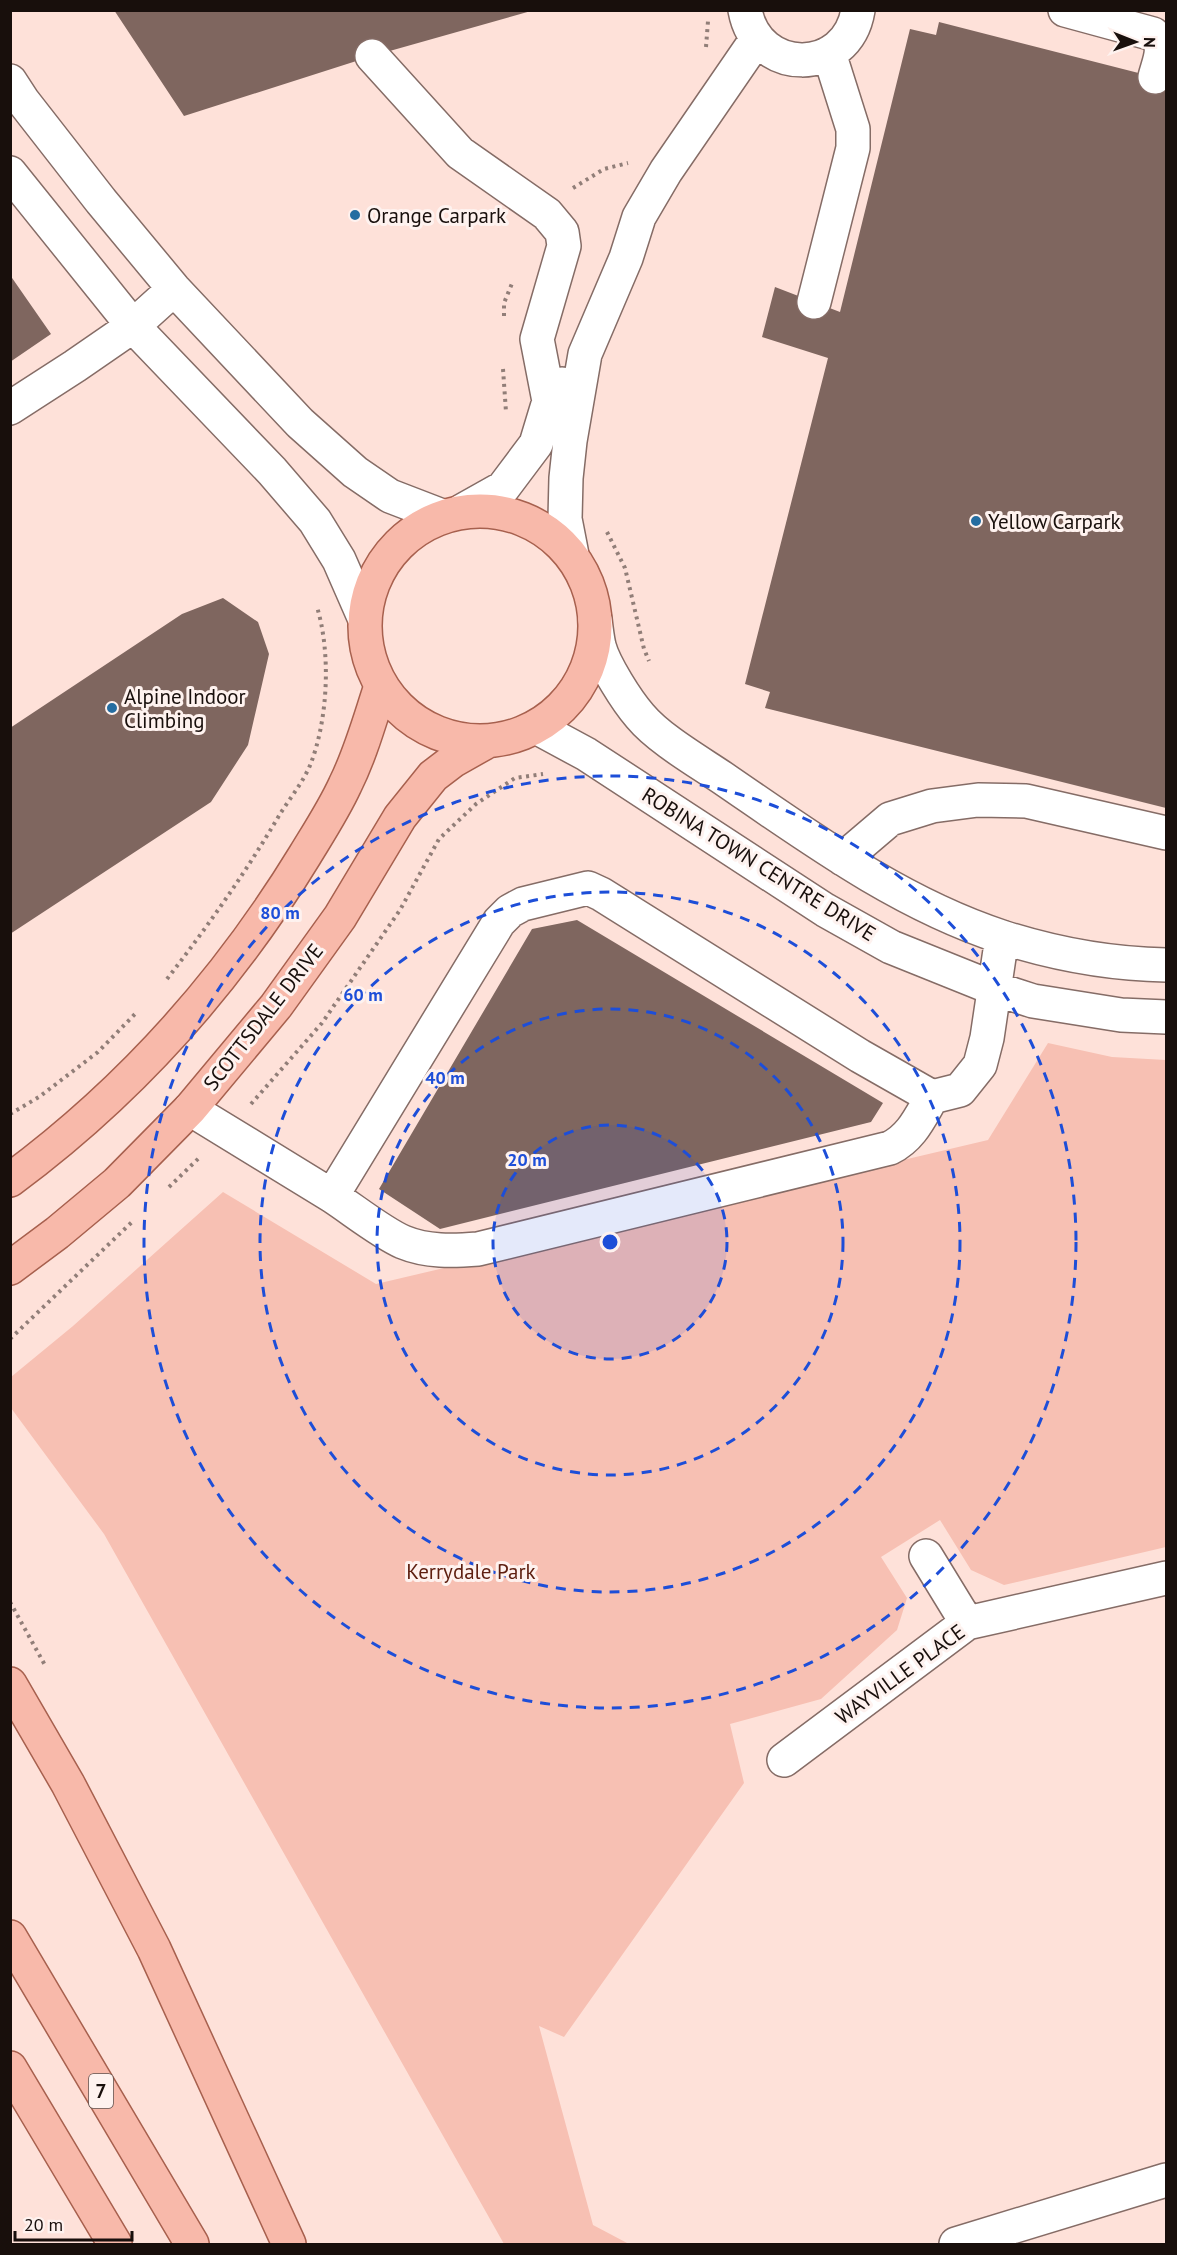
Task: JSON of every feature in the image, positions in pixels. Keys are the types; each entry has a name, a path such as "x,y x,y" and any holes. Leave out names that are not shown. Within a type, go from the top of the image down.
{"main road":[{"path":"493,510 523,518 549,533 572,555 588,585 595,619 593,651 581,682 561,707 536,727 512,737 486,742 455,739 426,729 401,710 381,686 368,653 364,617 372,584 388,555 412,531 452,513 493,510"},
{"path":"10,1180 57,1145 128,1080 191,1013 249,941 285,888 345,785 381,686"},
{"name":"SCOTTSDALE DRIVE","path":"10,1268 57,1233 117,1183 190,1109 289,988 340,917 400,817 433,776 454,760 486,742"},
{"path":"10,1684 68,1785 154,1949 289,2244"},
{"name":"7","path":"10,1937 192,2244"},
{"path":"10,2068 115,2244"}],"street":[{"path":"572,555 565,519 566,478 585,354 626,258 639,218 751,25 769,51 786,59 803,61 836,49 849,35 858,10"},
{"path":"1065,10 1153,34 1160,39 1163,47 1155,77"},
{"path":"814,302 853,148 853,129 829,53"},
{"path":"372,56 460,153 547,214 562,232 564,246 537,339 549,401"},
{"path":"10,81 94,192 174,289 300,423 355,472 390,496 452,513 503,488 536,444 549,401 585,354"},
{"path":"10,173 133,326 272,471 315,521 339,560 364,617"},
{"path":"10,408 133,326 174,289"},
{"path":"595,619 599,647 612,674 640,717 674,745 843,859 915,900 1002,937 1063,953 1132,964 1167,965"},
{"name":"ROBINA TOWN CENTRE DRIVE","path":"536,727 586,754 825,910 891,947 993,988 1033,1000 1075,1009 1121,1015 1167,1017"},
{"path":"843,859 890,819 932,806 978,800 1026,801 1167,833"},
{"path":"332,1196 499,922 510,910 523,904 588,888 601,894 860,1056 932,1097 960,1090 980,1065 987,1038 1002,937"},
{"path":"190,1109 403,1242 424,1248 454,1251 478,1249 890,1148 911,1133 932,1097"},
{"path":"926,1556 967,1623"},
{"name":"WAYVILLE PLACE","path":"784,1760 967,1623 1167,1578"},
{"path":"956,2244 1167,2180"}],"path":[{"path":"603,524 625,568 644,649 651,665"},
{"path":"166,980 210,924 310,765 320,731 325,687 323,628 316,606"},
{"path":"166,1189 227,1131 322,1023 400,910 439,839 476,804 515,778 542,774 551,777"},
{"path":"10,1114 39,1097 98,1052 137,1012"},
{"path":"10,1339 141,1214"}],"green space":[{"name":"Kerrydale Park","path":"1048,1043 1112,1057 1166,1060 1166,1547 1004,1585 971,1570 940,1520 881,1557 907,1598 897,1630 821,1699 730,1724 744,1783 564,2037 539,2026 593,2225 629,2244 504,2244 104,1534 11,1408 11,1377 73,1326 223,1192 376,1284 988,1140"}],"building":[{"path":"114,10 531,11 372,56 184,116"},
{"name":"Yellow Carpark","path":"939,22 1166,80 1166,808 765,708 770,692 745,684 828,358 762,337 775,287 840,312 910,29 936,35"},
{"path":"10,275 51,334 10,362"},
{"path":"223,598 258,622 269,654 248,745 211,802 10,934 10,728 182,614"},
{"path":"577,920 883,1103 871,1122 440,1229 379,1189 532,929"}],"place":[{"name":"Orange Carpark","path":"355,215"},
{"name":"Yellow Carpark","path":"976,521"},
{"name":"Alpine Indoor Climbing","path":"112,708"}]}
